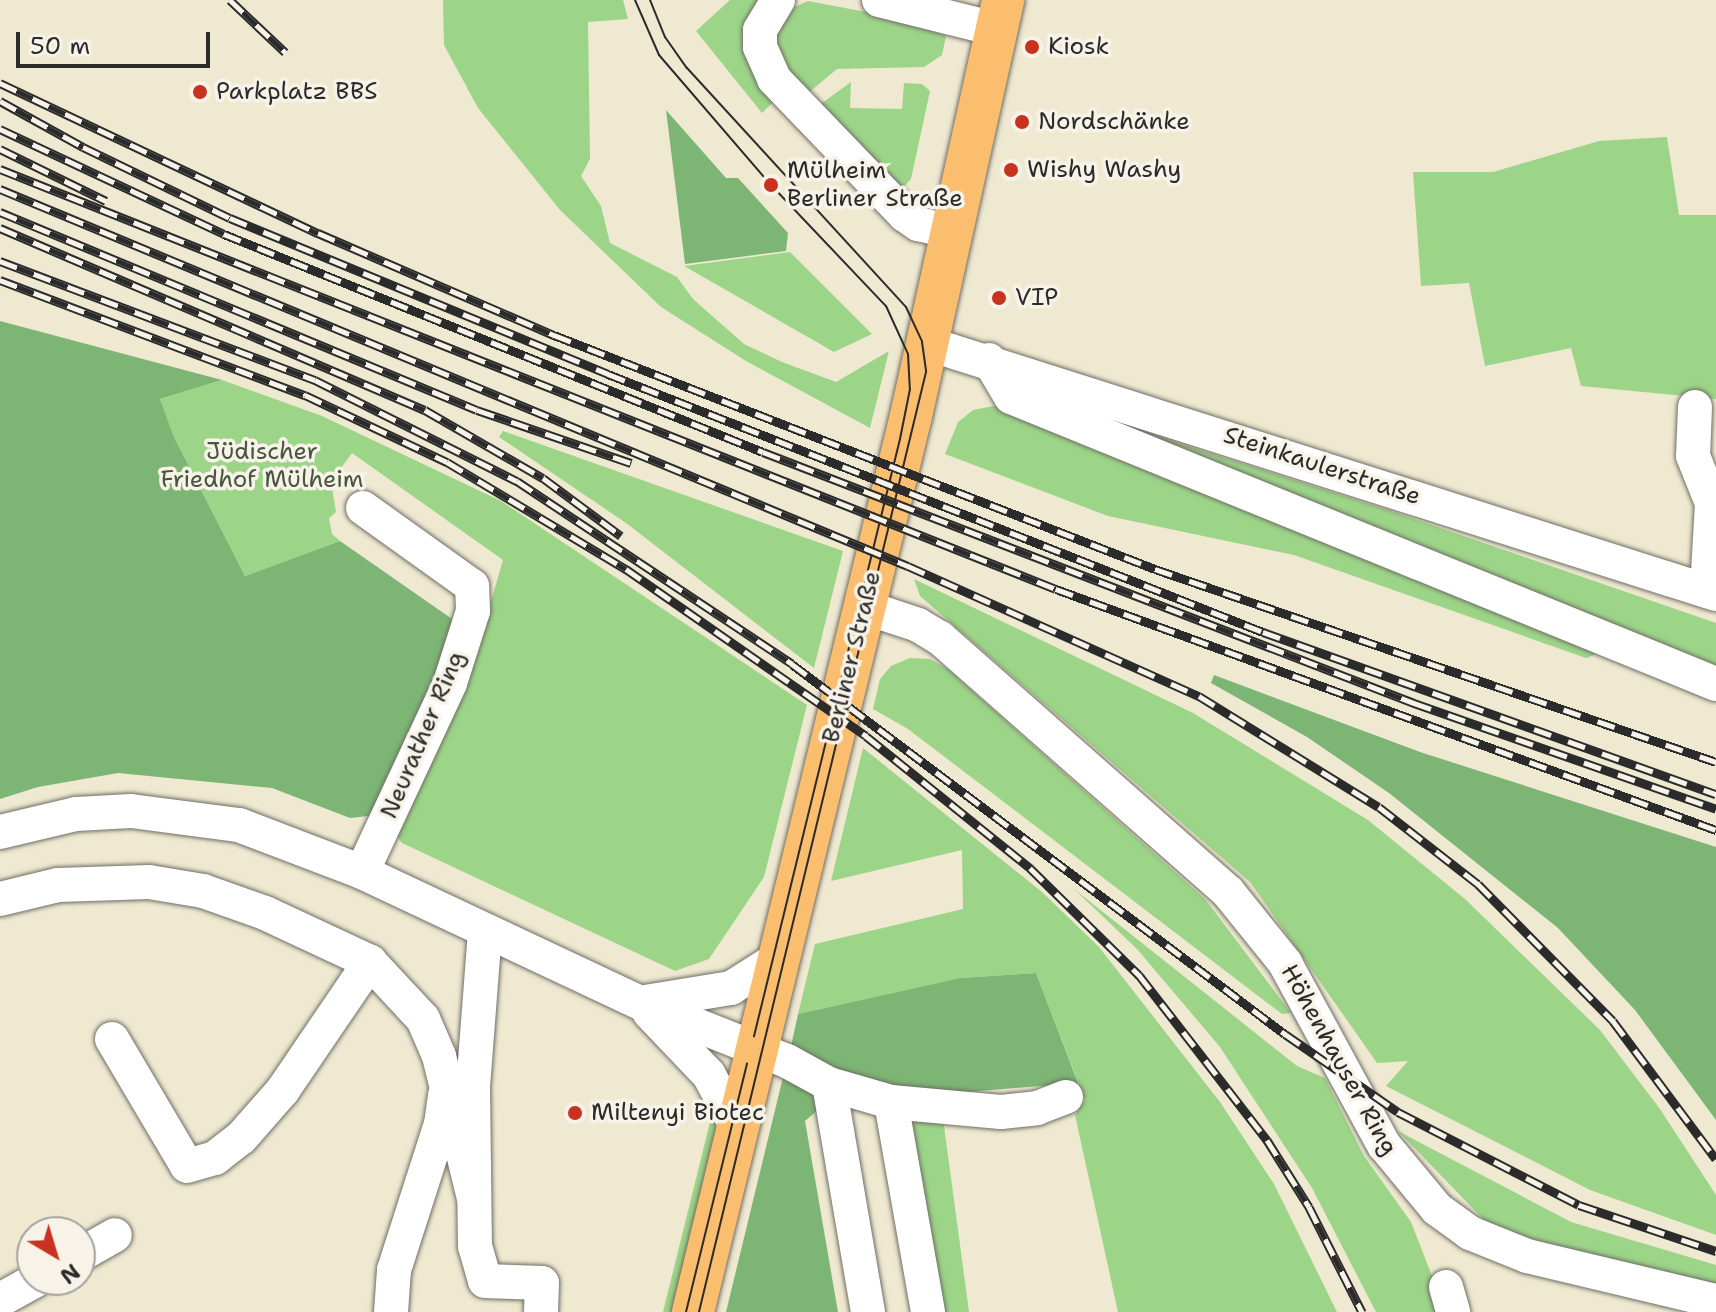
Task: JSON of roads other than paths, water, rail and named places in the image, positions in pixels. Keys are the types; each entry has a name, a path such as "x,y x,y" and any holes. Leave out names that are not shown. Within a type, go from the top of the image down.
{"main road":[{"name":"Berliner Straße","path":"693,1312 926,343 988,17"}],"street":[{"path":"778,0 760,30 760,47 774,79 905,215 948,231"},
{"path":"879,0 988,17"},
{"name":"Steinkaulerstraße","path":"926,343 989,360 1712,593"},
{"path":"989,360 1011,397 1716,684"},
{"path":"1695,407 1693,456 1712,503 1712,593"},
{"name":"Neurather Ring","path":"362,872 450,683 473,611 472,586 363,508"},
{"name":"Höhenhauser Ring","path":"864,607 940,638 1228,892 1285,963 1384,1145 1437,1209 1470,1233 1527,1256 1716,1301"},
{"path":"0,832 76,814 186,815 290,840 641,1003 757,1050 829,1084 891,1102 1001,1112 1037,1108 1066,1097"},
{"path":"0,899 58,885 149,882 203,891 265,913 370,962 423,1019 446,1083 474,1199"},
{"path":"485,931 473,1086 475,1246 485,1281 542,1283 541,1312"},
{"path":"641,1003 731,988 780,957"},
{"path":"112,1039 187,1166 215,1158 241,1138 283,1090 370,962"},
{"path":"641,1003 709,1075 738,1129"},
{"path":"391,1312 394,1270 441,1124 446,1083"},
{"path":"829,1084 868,1312"},
{"path":"891,1102 928,1312"},
{"path":"96,1246 115,1235"}],"tram line":[{"path":"635,0 659,55 771,185 886,306 908,354 910,389 900,439 754,1036"},
{"path":"650,0 665,37 687,68 906,307 922,342 926,372 699,1312"},
{"path":"686,1312 747,1063"}],"railway":[{"path":"230,0 285,52"},
{"path":"0,83 318,233 554,335 1155,569 1716,762"},
{"path":"0,101 83,147 230,218 608,374 1263,632 1716,794"},
{"path":"0,129 224,234 763,452 1414,703 1716,809"},
{"path":"0,149 106,201"},
{"path":"0,169 1056,589 1716,830"},
{"path":"0,189 908,566 1199,696 1379,807 1478,884 1613,1021 1716,1159"},
{"path":"0,212 477,410 631,463"},
{"path":"0,228 425,410 543,478 621,536"},
{"path":"0,261 315,380 517,481 792,664 1285,1034 1398,1112 1579,1205 1716,1251"},
{"path":"0,280 305,395 447,462 626,569 866,736 1030,868 1139,975 1267,1140 1309,1207 1362,1312"}],"place":[{"name":"Kiosk","path":"1032,47"},
{"name":"Parkplatz BBS","path":"200,92"},
{"name":"Nordschänke","path":"1022,122"},
{"name":"Wishy Washy","path":"1011,170"},
{"name":"Mülheim Berliner Straße","path":"771,185"},
{"name":"VIP","path":"999,298"},
{"name":"Miltenyi Biotec","path":"575,1113"}],"park label":[{"name":"Jüdischer Friedhof Mülheim","path":"262,466"}]}
